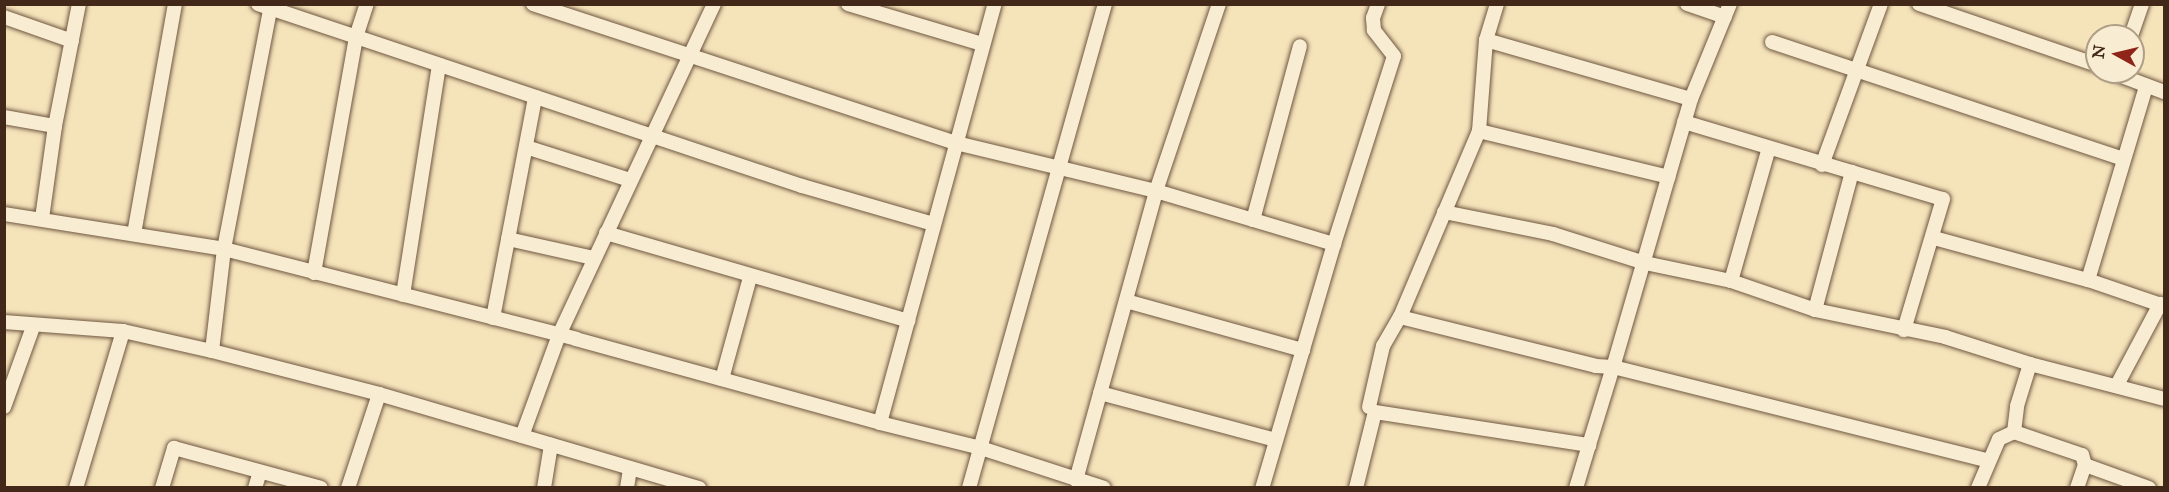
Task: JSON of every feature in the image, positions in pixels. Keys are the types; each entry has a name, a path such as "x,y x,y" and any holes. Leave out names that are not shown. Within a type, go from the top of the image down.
{"street":[{"path":"42,218 55,126 79,4"},
{"path":"134,234 175,4"},
{"path":"314,273 356,37 367,4"},
{"path":"533,4 690,58 956,143 1156,191 1334,244"},
{"path":"522,436 559,335 714,4"},
{"path":"848,4 982,44"},
{"path":"880,423 982,44 995,4"},
{"path":"969,488 1106,4"},
{"path":"1076,480 1156,191 1219,4"},
{"path":"1262,488 1334,244 1394,56 1374,30 1373,18 1378,4"},
{"path":"1369,407 1383,346 1400,317 1479,131 1486,40 1497,4"},
{"path":"1576,488 1691,99 1727,10 1687,4"},
{"path":"1822,165 1881,4"},
{"path":"1919,4 2085,60"},
{"path":"2135,24 2142,4"},
{"path":"212,351 224,249 266,6 802,186 934,224"},
{"path":"4,17 72,41"},
{"path":"1486,40 1691,99"},
{"path":"1772,42 2124,159"},
{"path":"1253,220 1251,216 1300,46"},
{"path":"403,295 439,65"},
{"path":"2140,84 2164,92"},
{"path":"2088,279 2146,87"},
{"path":"493,318 536,97"},
{"path":"4,117 55,126"},
{"path":"1684,122 1822,165 1943,199 1934,238 1904,330"},
{"path":"1479,131 1669,177"},
{"path":"526,147 630,180"},
{"path":"1731,281 1769,148"},
{"path":"1815,310 1852,172"},
{"path":"1444,212 1553,234 1644,263 1731,281 1815,310 1945,337 2030,364 2164,399"},
{"path":"4,214 42,218 224,249 559,335 880,423 981,448 1104,488"},
{"path":"606,233 750,277 908,321"},
{"path":"1934,238 2088,279 2162,305 2117,385"},
{"path":"508,239 594,258"},
{"path":"722,379 750,277"},
{"path":"1126,301 1303,350"},
{"path":"1400,317 1596,366 1613,367 1987,460"},
{"path":"4,322 33,327 123,331 212,351 378,394 699,488"},
{"path":"4,407 33,327"},
{"path":"76,488 123,331"},
{"path":"2014,432 2017,406 2030,364"},
{"path":"1100,393 1275,440"},
{"path":"348,488 378,394"},
{"path":"1356,488 1375,412 1589,445"},
{"path":"1978,488 1987,460 1999,439 2014,432 2082,455 2085,465 2077,488"},
{"path":"544,488 551,446"},
{"path":"162,488 174,448 321,488"},
{"path":"2085,465 2149,488"},
{"path":"627,488 630,468"},
{"path":"255,488 260,472"}]}
